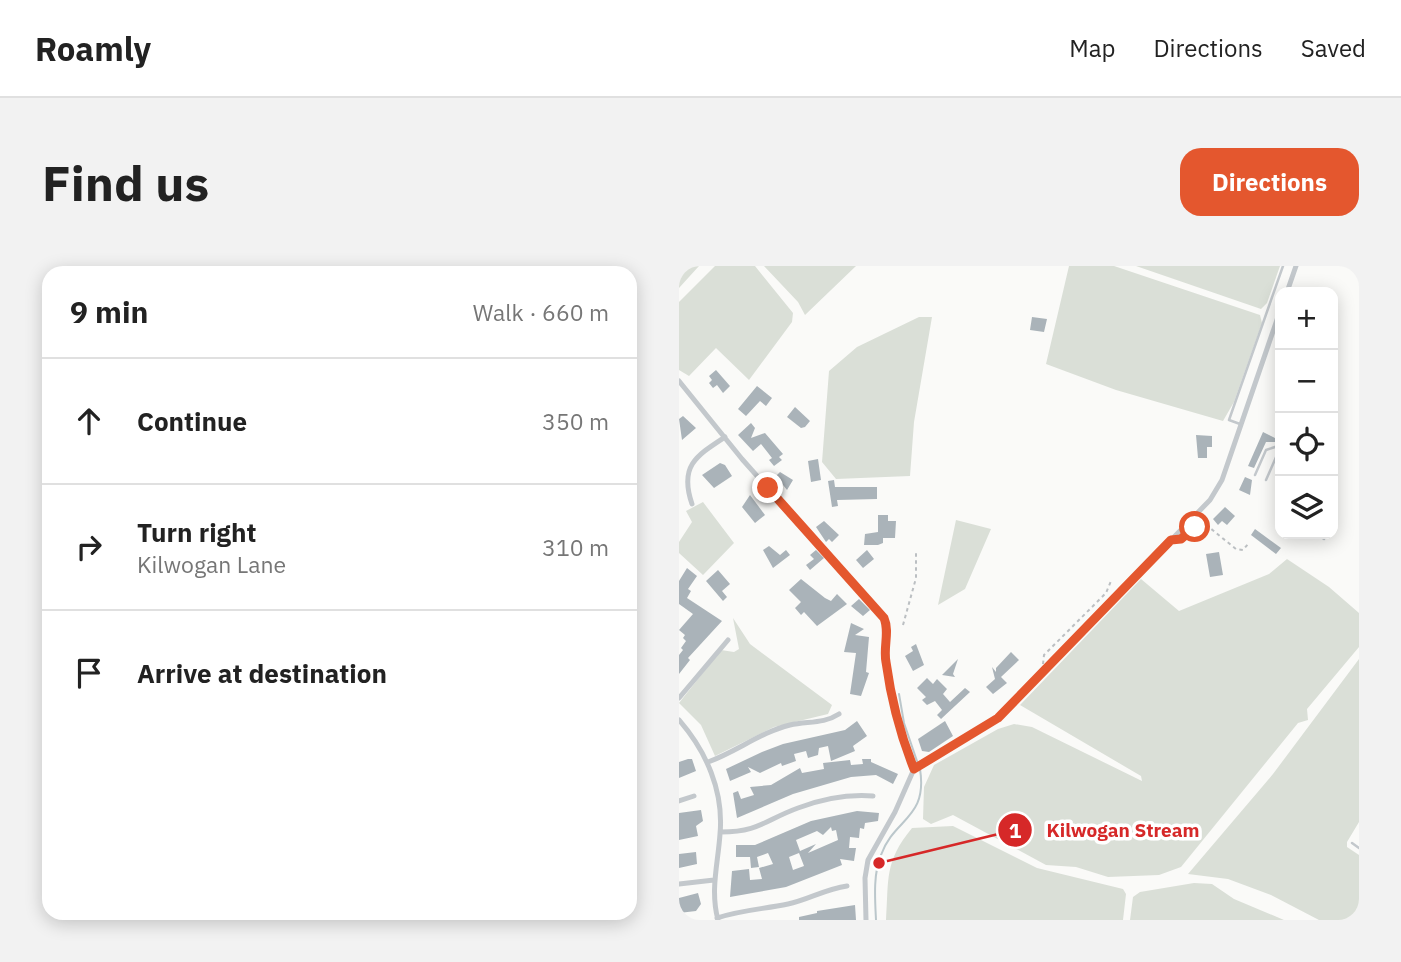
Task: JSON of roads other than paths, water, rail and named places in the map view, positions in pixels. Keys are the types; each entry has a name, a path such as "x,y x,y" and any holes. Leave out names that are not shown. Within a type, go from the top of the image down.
{"street":[{"path":"1289,287 1296,266"},
{"path":"866,920 868,860 915,768 998,718 1210,499 1222,480 1275,325"},
{"path":"679,382 884,618 887,626 885,660 897,724 915,768"},
{"path":"692,504 684,482 689,463 725,437"},
{"path":"679,698 728,640"},
{"path":"708,762 735,752 775,729 826,720 839,714"},
{"path":"679,720 708,762 718,800 721,832 713,880 718,919 741,910 790,903 819,891 847,886"},
{"path":"721,832 758,828 799,808 853,794 873,796"},
{"path":"679,801 694,796"},
{"path":"679,884 713,880"}],"lane":[{"path":"1241,424 1229,420 1283,266"},
{"path":"1255,475 1266,450 1275,447 1277,455 1266,480"},
{"path":"728,640 734,647"},
{"path":"1352,843 1359,848"}],"waterway":[{"path":"899,694 904,723 918,764"},
{"path":"876,920 875,887 878,862 887,843 915,808 921,786 920,769"}],"place":[{"name":"Kilwogan Stream","path":"879,863"}]}
